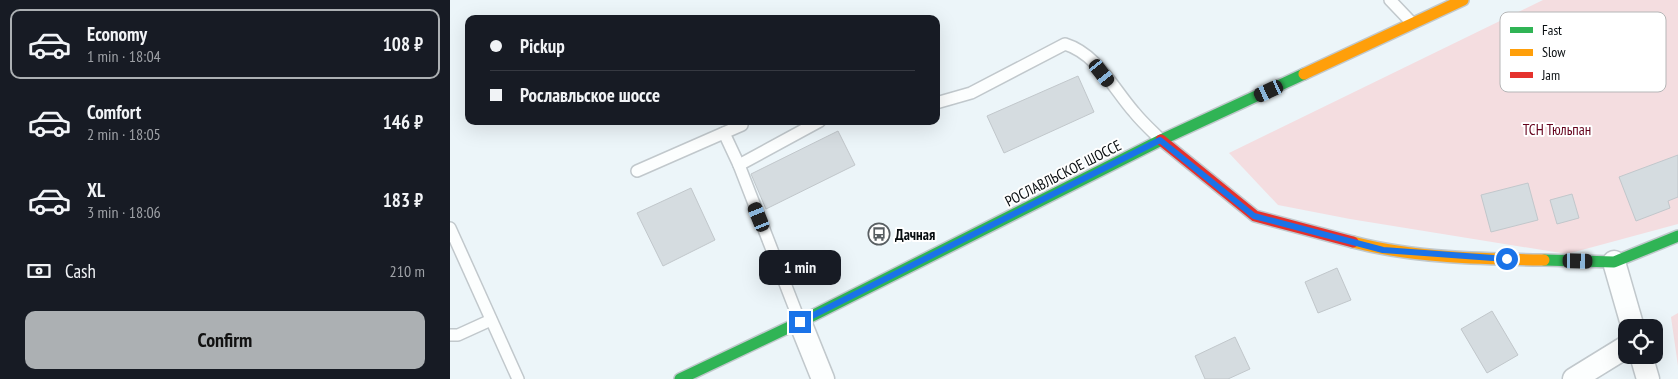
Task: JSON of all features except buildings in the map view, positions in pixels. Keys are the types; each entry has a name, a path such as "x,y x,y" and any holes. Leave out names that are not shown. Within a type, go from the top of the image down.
{"main road":[{"name":"РОСЛАВЛЬСКОЕ ШОССЕ","path":"680,379 800,322 1160,140 1463,0"},
{"path":"1160,140 1254,216 1383,250 1489,259 1614,262 1678,236"}],"street":[{"path":"1614,262 1630,319"},
{"path":"800,322 823,379"},
{"path":"1574,379 1618,352"},
{"path":"1644,364 1648,379"}],"lane":[{"path":"1390,0 1413,24"},
{"path":"940,103 971,93 1065,44 1077,48 1092,60 1134,112 1160,140"},
{"path":"637,171 742,125"},
{"path":"739,165 813,125"},
{"path":"724,133 739,165 800,322"},
{"path":"450,228 518,379"},
{"path":"450,335 458,335 491,320"}],"green space":[{"name":"ТСН Тюльпан","path":"1543,0 1678,0 1678,224 1567,254 1350,219 1278,205 1229,153 1500,21 1500,92 1666,92 1666,12 1518,12"},
{"path":"1678,313 1678,366 1671,317"}],"traffic: fast":[{"path":"680,379 800,322 1161,140 1304,74"},
{"path":"1544,260 1614,262 1678,236"}],"traffic: slow":[{"path":"1304,74 1463,0"},
{"path":"1353,242 1424,254 1472,258 1544,260"}],"traffic: jam":[{"path":"1161,140 1255,216 1353,242"}],"place":[{"name":"Дачная","path":"879,234"}],"route":[{"path":"800,322 1160,140 1254,216 1383,250 1507,259"}]}
